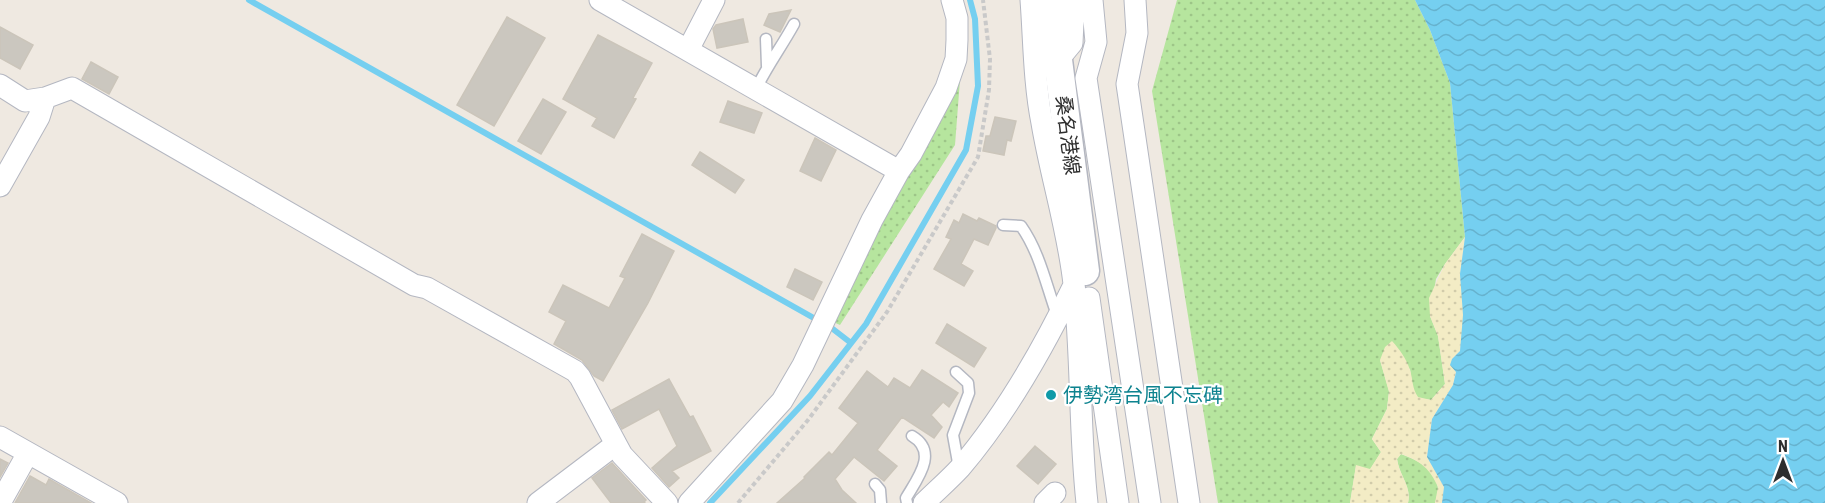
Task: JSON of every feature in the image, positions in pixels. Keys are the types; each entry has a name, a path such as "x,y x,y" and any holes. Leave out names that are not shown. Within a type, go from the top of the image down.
{"main road":[{"name":"桑名港線","path":"1053,0 1080,277"}],"street":[{"path":"688,50 714,0"},
{"path":"689,503 782,401 803,365 872,220 946,88 956,59 957,18 952,0"},
{"path":"1031,0 1041,122 1068,238 1080,277 1118,503"},
{"path":"1058,60 1072,43 1074,0"},
{"path":"1092,0 1096,42 1086,78 1150,503"},
{"path":"1136,0 1137,33 1127,84 1189,503"},
{"path":"610,2 688,50 899,171"},
{"path":"0,85 25,101 45,98 72,88 414,285 427,288 575,371 622,455 667,503"},
{"path":"0,186 39,117 45,98"},
{"path":"924,503 959,469 1006,408 1080,277"},
{"path":"1080,277 1078,330 1082,457 1087,503"},
{"path":"0,437 117,503"},
{"path":"538,503 615,444"},
{"path":"0,503 28,453"},
{"path":"1045,503 1055,493 1056,503"}],"lane":[{"path":"756,89 767,66 780,50 794,24"},
{"path":"766,39 767,66"},
{"path":"1002,225 1021,226 1030,238 1058,318"},
{"path":"956,372 968,383 969,393 953,435 959,469"},
{"path":"907,503 906,498 924,467 924,453 919,440 912,436"},
{"path":"875,484 882,497 881,503"}],"path":[{"path":"738,503 808,420 887,312 978,157 990,80 990,59 982,0"}],"green space":[{"path":"1177,0 1415,0 1430,30 1450,83 1465,237 1436,279 1430,316 1438,336 1445,384 1431,400 1418,398 1413,390 1410,369 1380,360 1389,391 1387,409 1372,439 1381,452 1370,470 1356,466 1350,503 1218,503 1152,91"},
{"path":"961,67 955,145 840,325 831,321"},
{"path":"1401,454 1425,466 1434,476 1438,489 1435,503 1408,503 1407,486 1397,459"}],"sand":[{"path":"1465,237 1460,274 1464,315 1460,351 1452,359 1456,371 1453,385 1432,419 1427,457 1444,487 1442,503 1435,503 1438,487 1428,470 1401,454 1397,459 1407,486 1408,503 1350,503 1356,465 1370,469 1381,452 1372,439 1387,409 1389,392 1380,360 1385,347 1392,341 1402,354 1410,370 1418,397 1431,400 1445,384 1438,336 1430,316 1429,298 1445,264"}],"water":[{"path":"1415,0 1825,0 1825,503 1442,503 1444,487 1427,457 1432,419 1453,385 1456,372 1450,365 1452,359 1460,351 1463,315 1460,274 1465,237 1450,83 1430,30"}],"building":[{"path":"791,10 780,32 764,25 769,14"},
{"path":"507,17 545,38 494,126 457,105"},
{"path":"743,19 748,42 717,48 713,29 716,25"},
{"path":"0,27 33,45 20,69 0,58"},
{"path":"598,35 652,63 633,98 636,99 614,138 592,126 597,118 563,99"},
{"path":"91,62 118,77 109,94 82,79"},
{"path":"543,99 566,112 541,154 518,141"},
{"path":"728,101 762,113 754,133 720,122"},
{"path":"995,117 1016,121 1011,141 1007,140 1004,155 983,151 986,136 990,136"},
{"path":"815,138 836,150 821,181 800,171"},
{"path":"700,152 744,180 735,193 692,165"},
{"path":"963,214 996,226 988,245 974,239 961,264 973,271 964,286 934,269 951,239 946,237 954,220 959,223"},
{"path":"642,234 674,251 648,303 603,381 594,376 582,360 554,344 566,321 549,312 563,285 609,308 625,278 620,276"},
{"path":"795,269 822,282 813,300 787,287"},
{"path":"947,324 986,348 974,367 936,343"},
{"path":"922,370 958,393 949,407 943,402 931,415 942,427 934,438 902,417 877,450 897,466 884,481 854,457 835,479 842,490 856,503 777,503 829,452 832,455 858,423 839,408 867,371 888,387 894,378 910,388"},
{"path":"669,379 690,417 693,416 711,451 672,471 679,478 669,487 652,468 677,446 659,409 622,429 612,410"},
{"path":"1035,446 1056,464 1038,484 1017,466"},
{"path":"0,459 8,463 0,477"},
{"path":"612,463 646,500 645,503 611,503 592,478"},
{"path":"30,476 46,485 49,479 91,503 15,503"}],"waterway":[{"path":"249,0 812,317"},
{"path":"710,503 810,396 866,324 966,150 978,86 975,19 970,0"},
{"path":"829,326 851,343"}],"place":[{"name":"伊勢湾台風不忘碑","path":"1051,395"}]}
